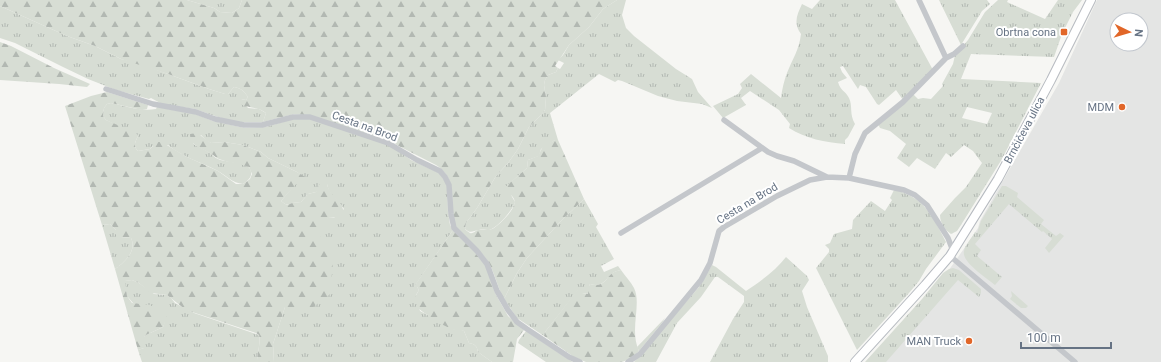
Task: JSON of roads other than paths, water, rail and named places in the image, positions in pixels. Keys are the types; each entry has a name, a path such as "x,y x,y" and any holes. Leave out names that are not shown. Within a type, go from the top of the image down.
{"street":[{"path":"919,0 946,58"},
{"name":"Brnčičeva ulica","path":"855,362 925,285 951,253 1002,172 1051,80 1091,0"},
{"path":"848,178 855,154 865,133 903,102 946,58 954,54 963,46"},
{"name":"Cesta na Brod","path":"106,89 153,104 196,112 215,119 244,125 262,125 293,117 310,116 388,143 440,172 445,176 449,185 451,214 454,228 477,251 487,264 498,291 508,310 518,322 527,329 569,357 580,362"},
{"path":"724,120 762,148 777,156 802,164 827,177"},
{"path":"621,233 762,148"},
{"name":"Cesta na Brod","path":"628,362 640,354 701,280 710,263 719,231 777,196 810,180 827,177 848,178 904,190 915,195 927,205 948,238 951,253"},
{"path":"951,253 1075,362"}],"place":[{"name":"Obrtna cona","path":"1064,32"},
{"name":"MDM","path":"1122,107"},
{"name":"MAN Truck","path":"969,341"}]}
